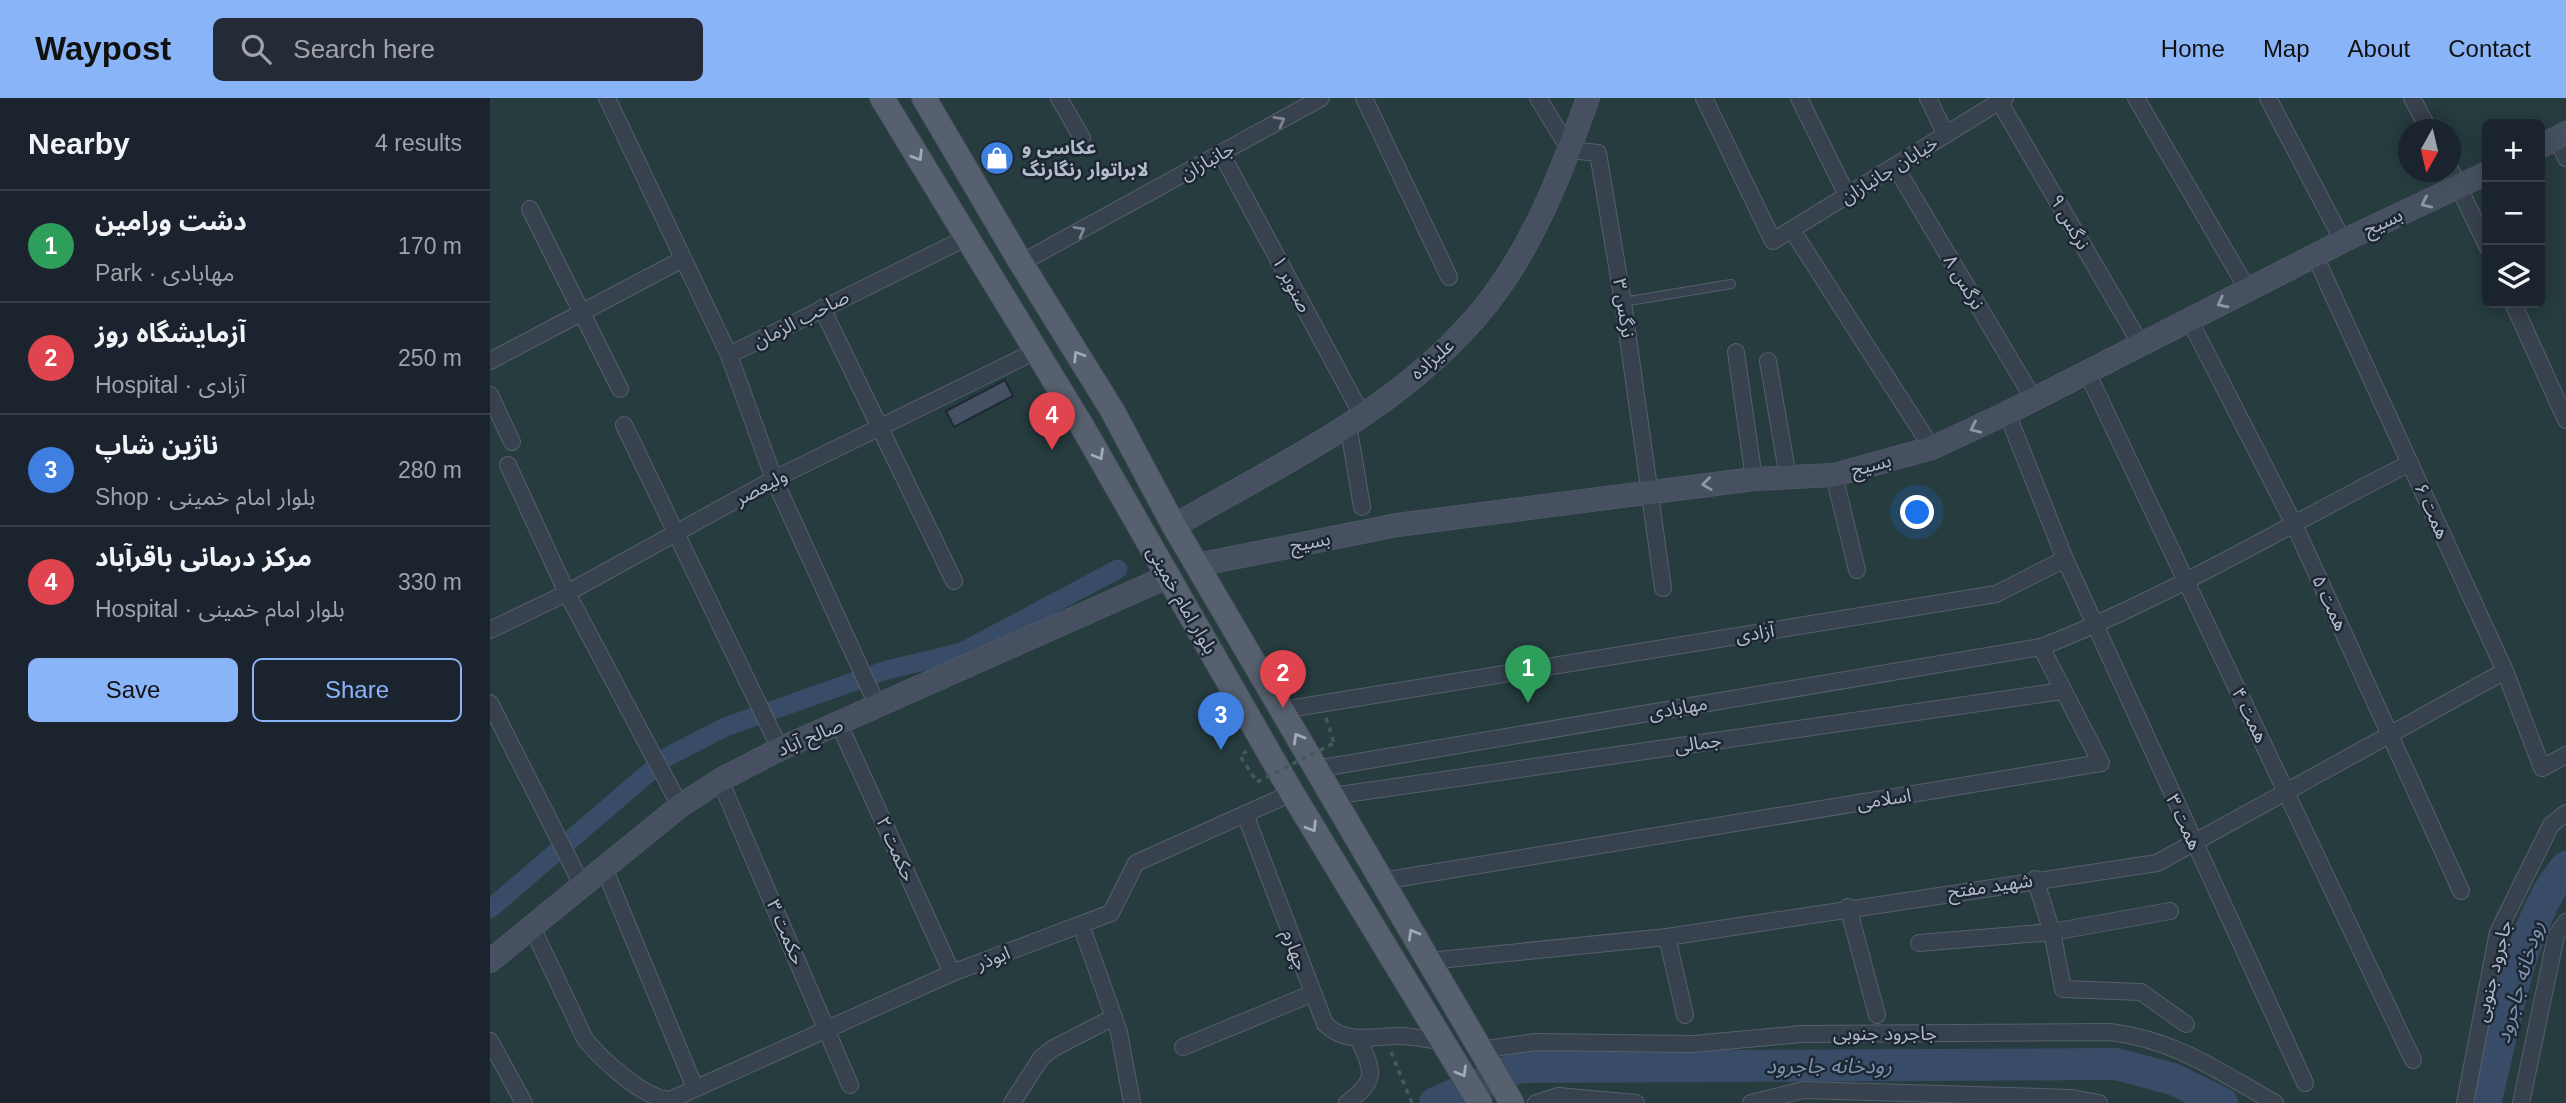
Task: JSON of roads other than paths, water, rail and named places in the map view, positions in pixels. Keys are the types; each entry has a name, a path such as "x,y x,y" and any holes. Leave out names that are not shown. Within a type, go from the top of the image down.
{"main road":[{"name":"بلوار امام خمینی","path":"881,98 1036,351 1169,576 1292,793 1480,1103"},
{"name":"بلوار امام خمینی","path":"926,99 1020,264 1112,410 1174,526 1512,1103"}],"street":[{"name":"صاحب الزمان","path":"607,98 729,355 968,237"},
{"path":"1059,98 1082,138"},
{"name":"جانبازان","path":"1020,264 1321,98"},
{"path":"1364,98 1449,277"},
{"path":"1538,98 1570,150"},
{"name":"علیزاده","path":"1174,526 1355,419 1434,361 1468,326 1501,285 1536,224 1570,150 1588,98"},
{"name":"خیابان جانبازان","path":"1704,98 1773,242 2002,100"},
{"path":"1799,98 1847,195"},
{"path":"1928,98 1946,135"},
{"path":"2136,98 2248,290"},
{"path":"2268,98 2343,241"},
{"path":"2412,98 2423,119"},
{"name":"نرگس ۹","path":"2002,100 2140,342"},
{"name":"نرگس ۳","path":"1570,150 1598,153 1623,302 1663,588"},
{"name":"صنوبر ۱","path":"1221,153 1355,419 1362,508"},
{"name":"نرگس ۸","path":"1895,166 2033,398"},
{"name":"بسیج","path":"2461,177 2482,174"},
{"name":"بسیج","path":"1197,565 1397,525 1754,479 1834,475 1932,448 2007,413 2140,342 2315,256 2448,182"},
{"path":"2457,182 2487,245"},
{"path":"530,209 580,314 620,389"},
{"path":"1792,230 1932,448"},
{"name":"همت ۶","path":"2315,256 2505,671 2542,768 2566,755"},
{"path":"490,361 683,259"},
{"path":"822,308 954,581"},
{"path":"2515,308 2566,419"},
{"name":"همت ۵","path":"2189,320 2293,522 2461,891"},
{"name":"ولیعصر","path":"490,630 567,593 774,479 1036,351"},
{"path":"1737,352 1754,479"},
{"path":"729,355 774,479 878,707"},
{"path":"1768,360 1788,477"},
{"name":"همت ۴","path":"2086,370 2185,583 2288,790 2413,1060"},
{"path":"490,395 512,442"},
{"path":"2007,413 2065,559"},
{"path":"624,425 780,749"},
{"path":"2041,647 2094,626 2185,583 2293,522 2410,463"},
{"path":"508,465 567,593 680,806"},
{"path":"1834,475 1857,570"},
{"name":"همت ۳","path":"2065,559 2305,1083"},
{"name":"آزادی","path":"1282,710 1996,594 2065,559"},
{"name":"صالح آباد","path":"490,961 680,806 720,780 780,749 1169,576"},
{"name":"اسلامی","path":"1382,881 2101,763 2041,647"},
{"name":"مهابادی","path":"1316,769 2041,647"},
{"name":"شهید مفتح","path":"1429,961 1667,937 1848,907 2157,863 2192,841 2505,671"},
{"name":"جمالی","path":"1332,796 2063,691"},
{"path":"490,703 582,885"},
{"name":"حکمت ۲","path":"839,724 952,973"},
{"name":"حکمت ۳","path":"720,780 850,1085"},
{"name":"ابوذر","path":"671,1101 695,1087 952,973 1111,914 1136,863 1292,793"},
{"name":"جاجرود جنوبی","path":"2465,1103 2498,932 2550,825 2566,813"},
{"name":"چهارم","path":"1245,814 1311,994 1325,1024 1337,1033 1359,1039 1385,1037 1444,1042"},
{"path":"604,868 695,1087"},
{"path":"2035,879 2052,932 2063,989 2141,992 2186,1024"},
{"path":"1848,907 1877,1015"},
{"path":"1919,943 2052,932 2170,911"},
{"path":"2521,1103 2556,936 2566,922"},
{"path":"1081,925 1114,1017 1132,1103"},
{"path":"532,927 585,1039 597,1054 647,1092 659,1099 671,1101"},
{"path":"1667,937 1685,1015"},
{"path":"1183,1047 1311,994"},
{"path":"1012,1103 1041,1058 1052,1049 1114,1017"},
{"name":"جاجرود جنوبی","path":"1476,1043 1693,1044 1802,1034 2110,1032 2142,1035 2169,1044 2275,1103"},
{"path":"1347,1103 1370,1081 1372,1070 1359,1039"},
{"path":"490,1041 524,1103"},
{"path":"1751,1103 1803,1090 2072,1098 2099,1103"},
{"path":"1536,1103 1558,1096 1636,1103"}],"lane":[{"path":"1623,302 1731,284"}],"waterway":[{"path":"490,909 667,757 725,727 887,670 962,652 1118,569"},
{"name":"رودخانه جاجرود","path":"2485,1103 2525,948 2550,890 2566,867"},
{"name":"رودخانه جاجرود","path":"1435,1103 1519,1067 2116,1064 2173,1079 2222,1103"}],"place":[{"name":"عکاسی و لابراتوار رنگارنگ","path":"997,158"},
{"name":"مرکز درمانی باقرآباد","path":"1052,450"},
{"name":"دشت ورامین","path":"1528,703"},
{"name":"آزمایشگاه روز","path":"1283,708"},
{"name":"ناژین شاپ","path":"1221,750"}]}
